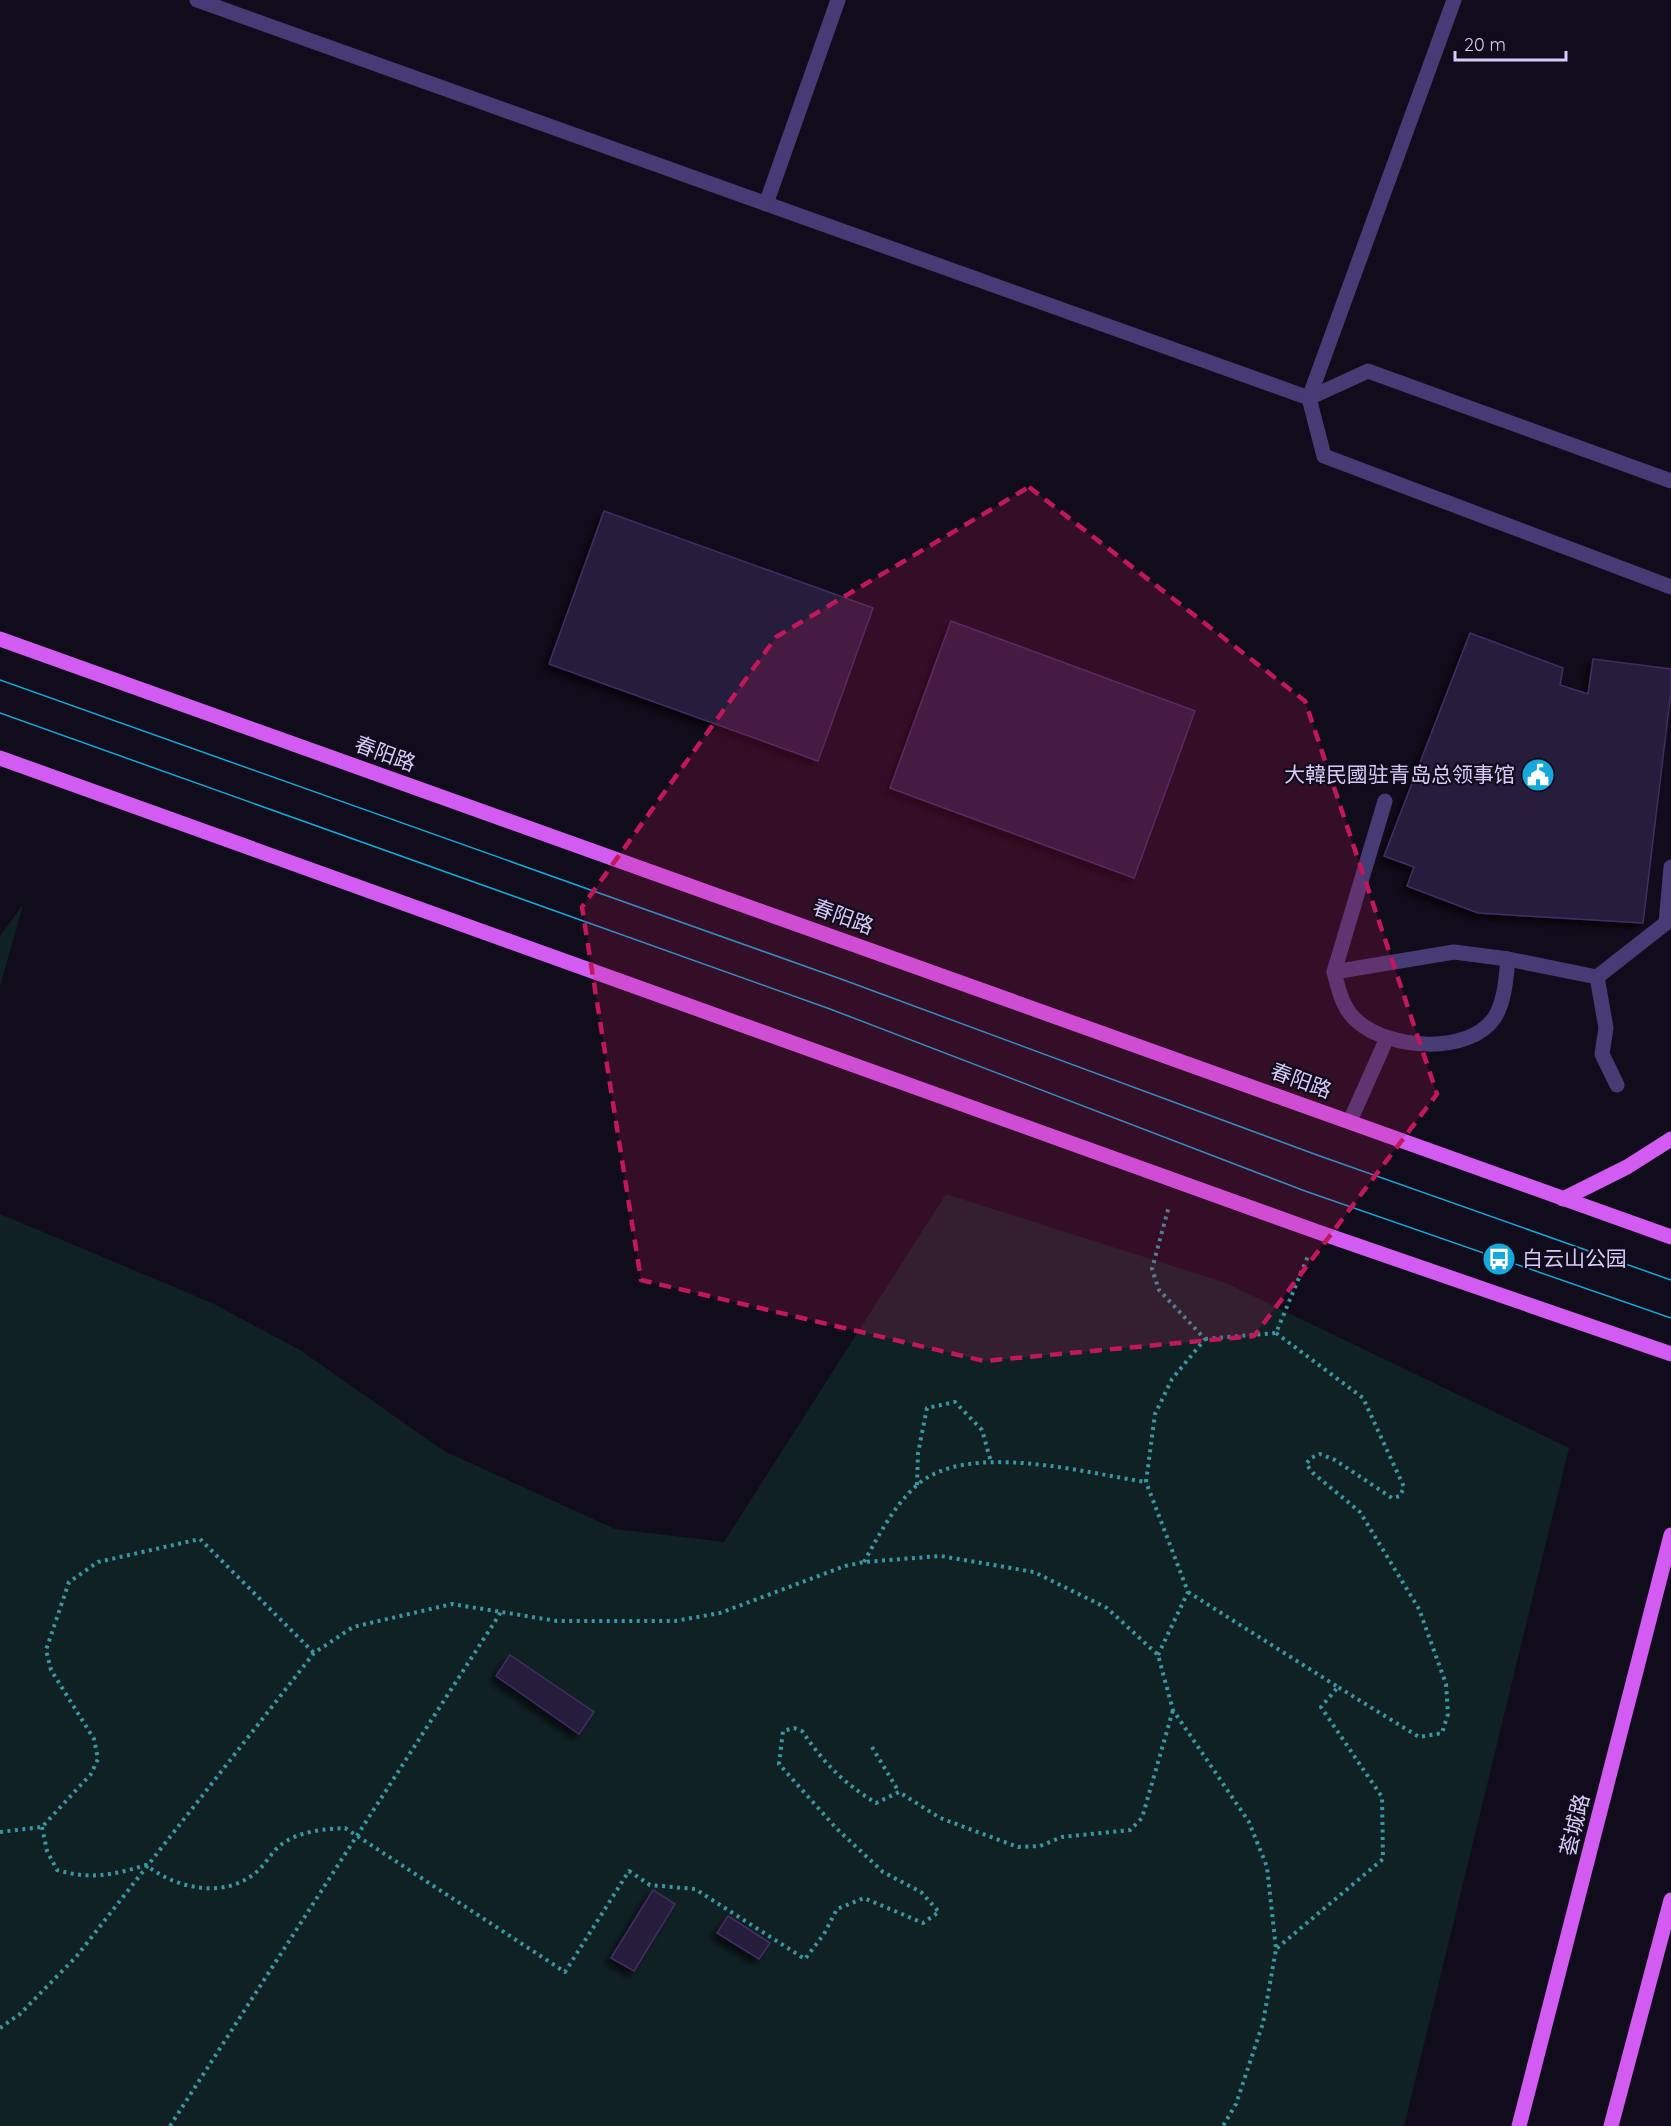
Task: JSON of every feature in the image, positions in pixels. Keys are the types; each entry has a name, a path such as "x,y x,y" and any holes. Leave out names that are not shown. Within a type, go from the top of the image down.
{"main road":[{"name":"春阳路","path":"0,639 1671,1237"},
{"path":"0,758 1176,1179 1317,1233 1671,1354"},
{"path":"1563,1199 1627,1167 1671,1140"},
{"name":"荟城路","path":"1519,2126 1671,1535"},
{"path":"1611,2126 1671,1900"}],"street":[{"path":"197,0 1309,398 1368,370 1671,481"},
{"path":"766,204 838,0"},
{"path":"1454,0 1309,398 1324,456 1671,587"},
{"path":"1385,801 1334,972 1347,1010 1357,1021 1387,1038 1442,1043 1463,1041 1481,1032 1494,1017 1502,1000 1508,959"},
{"path":"1334,972 1454,952 1508,959 1597,977 1666,922 1671,867"},
{"path":"1597,977 1606,1028 1602,1054 1617,1085"},
{"path":"1350,1121 1387,1038"}],"path":[{"path":"1176,1179 1152,1269 1159,1290 1205,1339"},
{"path":"1276,1333 1317,1233"},
{"path":"1276,1333 1363,1398 1404,1487 1400,1496 1392,1498 1335,1460 1320,1454 1311,1458 1306,1464 1313,1473 1360,1512 1419,1609 1446,1684 1448,1714 1442,1733 1419,1737 1188,1592 1146,1482 1155,1414 1172,1379 1205,1339 1276,1333"},
{"path":"917,1485 918,1453 927,1408 955,1402 982,1430 991,1462"},
{"path":"864,1562 890,1516 917,1485 959,1464 1011,1461 1146,1482"},
{"path":"0,1832 42,1827 91,1774 98,1759 94,1739 51,1670 46,1650 69,1582 98,1562 200,1539 314,1653"},
{"path":"0,2028 21,2014 76,1957 314,1653 353,1627 452,1604 558,1621 675,1621 720,1613 845,1566 864,1562 941,1556 1034,1572 1107,1608 1158,1654 1173,1710 1249,1822 1267,1867 1276,1949 1263,2023 1236,2104 1222,2126"},
{"path":"1158,1654 1188,1592"},
{"path":"170,2126 501,1612"},
{"path":"1276,1949 1383,1859 1382,1797 1321,1707 1338,1687"},
{"path":"872,1747 899,1792 940,1818 1018,1847 1040,1846 1062,1837 1130,1830 1142,1818 1173,1710"},
{"path":"146,1865 161,1877 218,1890 253,1875 283,1843 316,1830 345,1828 565,1972 629,1871 650,1885 695,1889 805,1959 824,1934 837,1909 864,1898 923,1923 939,1912 921,1892 883,1872 836,1828 779,1764 779,1741 783,1731 794,1728 802,1731 823,1762 848,1785 876,1803 899,1792"},
{"path":"42,1827 46,1851 57,1869 81,1877 121,1872 146,1865"}],"highlighted area":[{"path":"1029,487 1305,701 1437,1094 1254,1336 984,1361 641,1280 582,907 776,637"}],"shaded area":[{"path":"23,905 0,986 0,936"},
{"path":"946,1194 1226,1283 1569,1448 1404,2126 0,2126 0,1214 212,1303 300,1350 444,1451 615,1529 724,1542"}],"building":[{"path":"604,511 873,608 818,761 549,664"},
{"path":"951,621 1195,711 1134,878 890,788"},
{"name":"大韓民國驻青岛总领事馆","path":"1470,633 1563,668 1560,685 1588,694 1593,659 1671,669 1671,691 1643,923 1478,913 1407,886 1414,867 1384,856"},
{"path":"510,1655 594,1712 579,1734 496,1676"},
{"path":"653,1890 675,1904 634,1971 611,1958"},
{"path":"728,1916 770,1943 759,1959 717,1933"}],"tram line":[{"path":"0,680 841,979 1317,1155 1671,1280"},
{"path":"0,713 830,1009 1305,1191 1671,1318"}],"place":[{"name":"大韓民國驻青岛总领事馆","path":"1538,775"},
{"name":"白云山公园","path":"1499,1259"}]}
